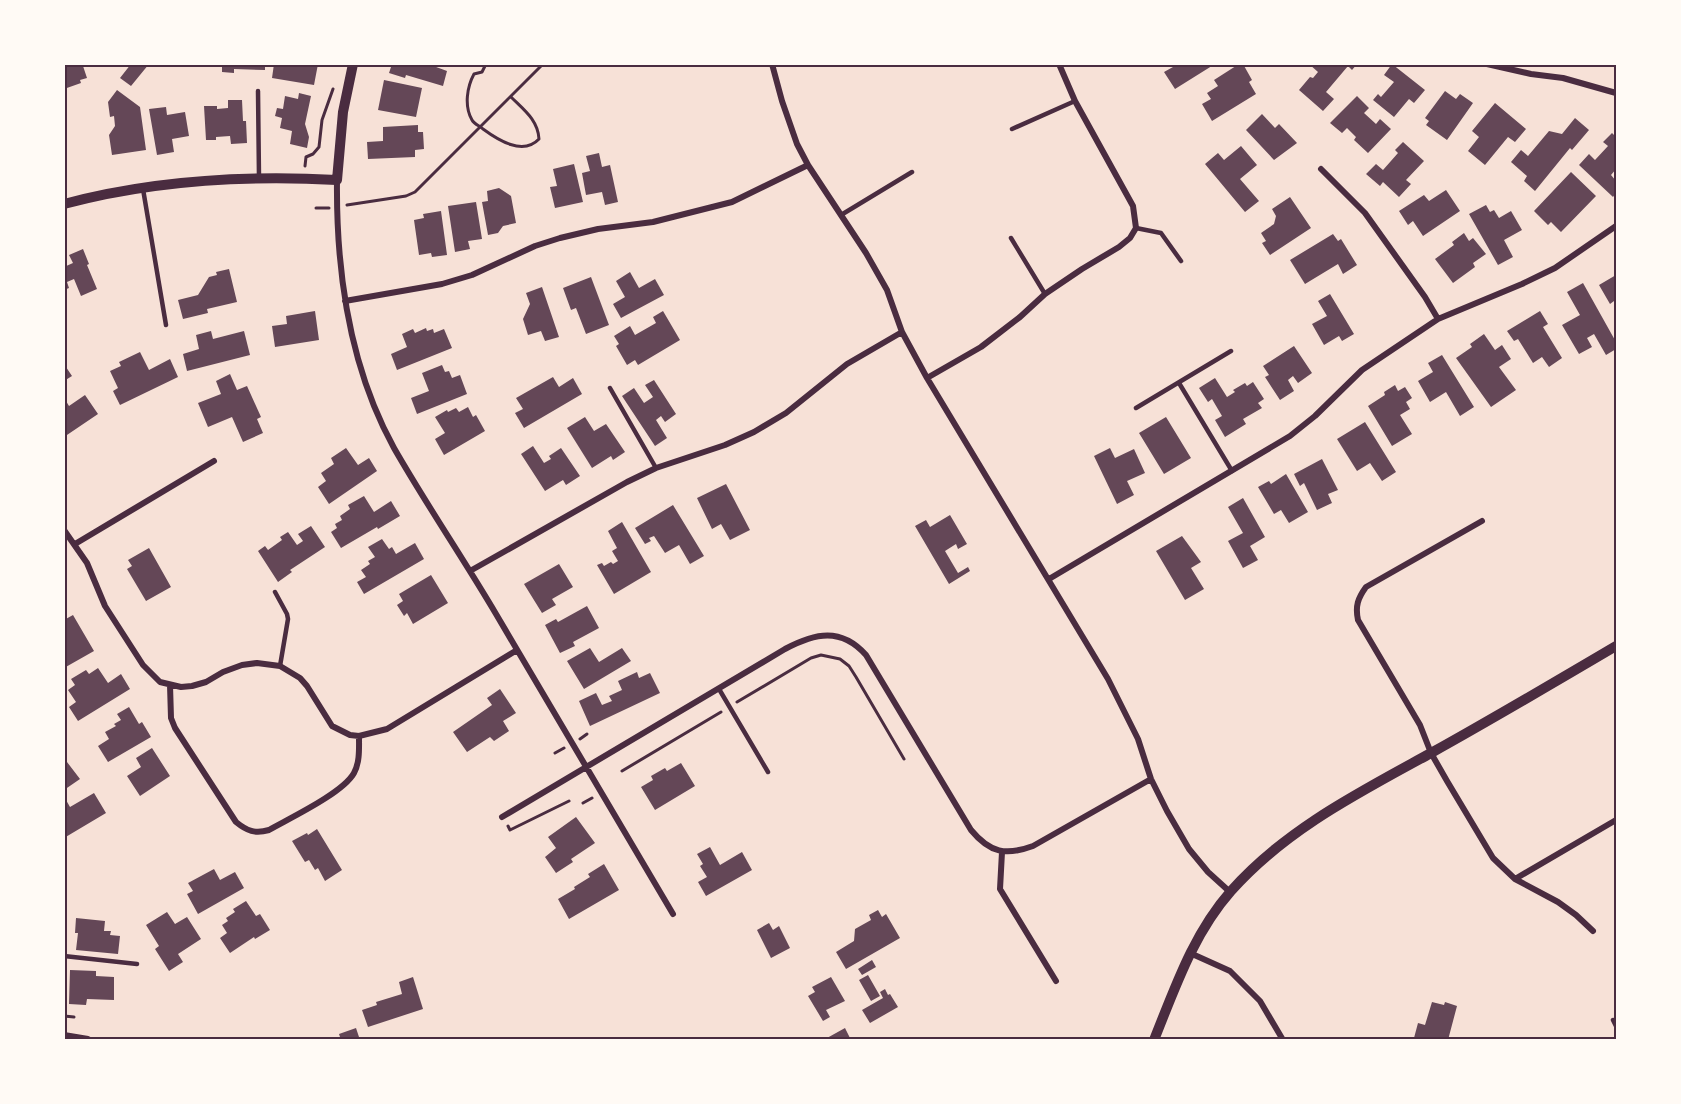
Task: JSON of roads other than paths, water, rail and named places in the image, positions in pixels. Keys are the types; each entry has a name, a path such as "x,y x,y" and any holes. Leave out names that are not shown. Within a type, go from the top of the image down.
{"street":[{"path":"353,64 343,112 337,180 338,238 345,301 368,386 394,447 673,914"},
{"path":"772,64 782,101 808,165 867,254 887,290 902,332 927,378 1049,579 1131,723 1151,779 1167,811 1190,849 1208,872 1230,892"},
{"path":"927,378 981,347 1045,294 1119,247 1130,238 1136,228 1133,206 1075,101 1059,64"},
{"path":"1487,64 1531,74 1563,78 1617,93"},
{"path":"345,301 442,284 472,275 535,246 560,238 598,229 653,222 732,202 808,165"},
{"path":"1321,169 1365,213 1438,319"},
{"path":"64,204 142,186 198,181 259,178 337,180"},
{"path":"1049,579 1290,436 1315,417 1362,370 1438,319 1522,285 1556,268 1617,226"},
{"path":"470,571 627,482 657,468 725,445 754,432 786,413 847,364 902,332"},
{"path":"75,543 214,461"},
{"path":"1482,521 1366,587 1359,597 1356,608 1358,620 1420,724 1431,753 1479,838 1494,858 1515,879 1558,902 1593,931"},
{"path":"64,530 87,563 105,606 153,676 170,685 192,686 242,665 257,663 280,666 307,686 332,726 350,735 359,736 387,729 517,650"},
{"path":"502,817 785,649 816,635 843,638 856,644 866,655 971,830 980,842 990,848 1002,852 1013,852 1033,846 1151,779"},
{"path":"1154,1040 1190,952 1200,934 1230,892 1287,838 1367,788 1617,646"},
{"path":"170,685 171,718 175,728 236,822 250,832 258,833 269,830 341,788 355,771 358,762 359,736"},
{"path":"1515,879 1617,820"},
{"path":"1002,852 1000,889 1056,981"},
{"path":"1190,952 1230,970 1260,1000 1282,1040"},
{"path":"64,1035 88,1039"}],"lane":[{"path":"258,91 259,178"},
{"path":"1012,129 1075,101"},
{"path":"841,215 912,172"},
{"path":"142,186 166,325"},
{"path":"1136,228 1161,233 1181,261"},
{"path":"1011,238 1045,294"},
{"path":"1136,408 1231,351"},
{"path":"1179,383 1232,471"},
{"path":"610,388 657,468"},
{"path":"275,591 288,619 280,666"},
{"path":"719,689 768,772"},
{"path":"64,956 136,964"},
{"path":"1613,1020 1617,1026"}]}
